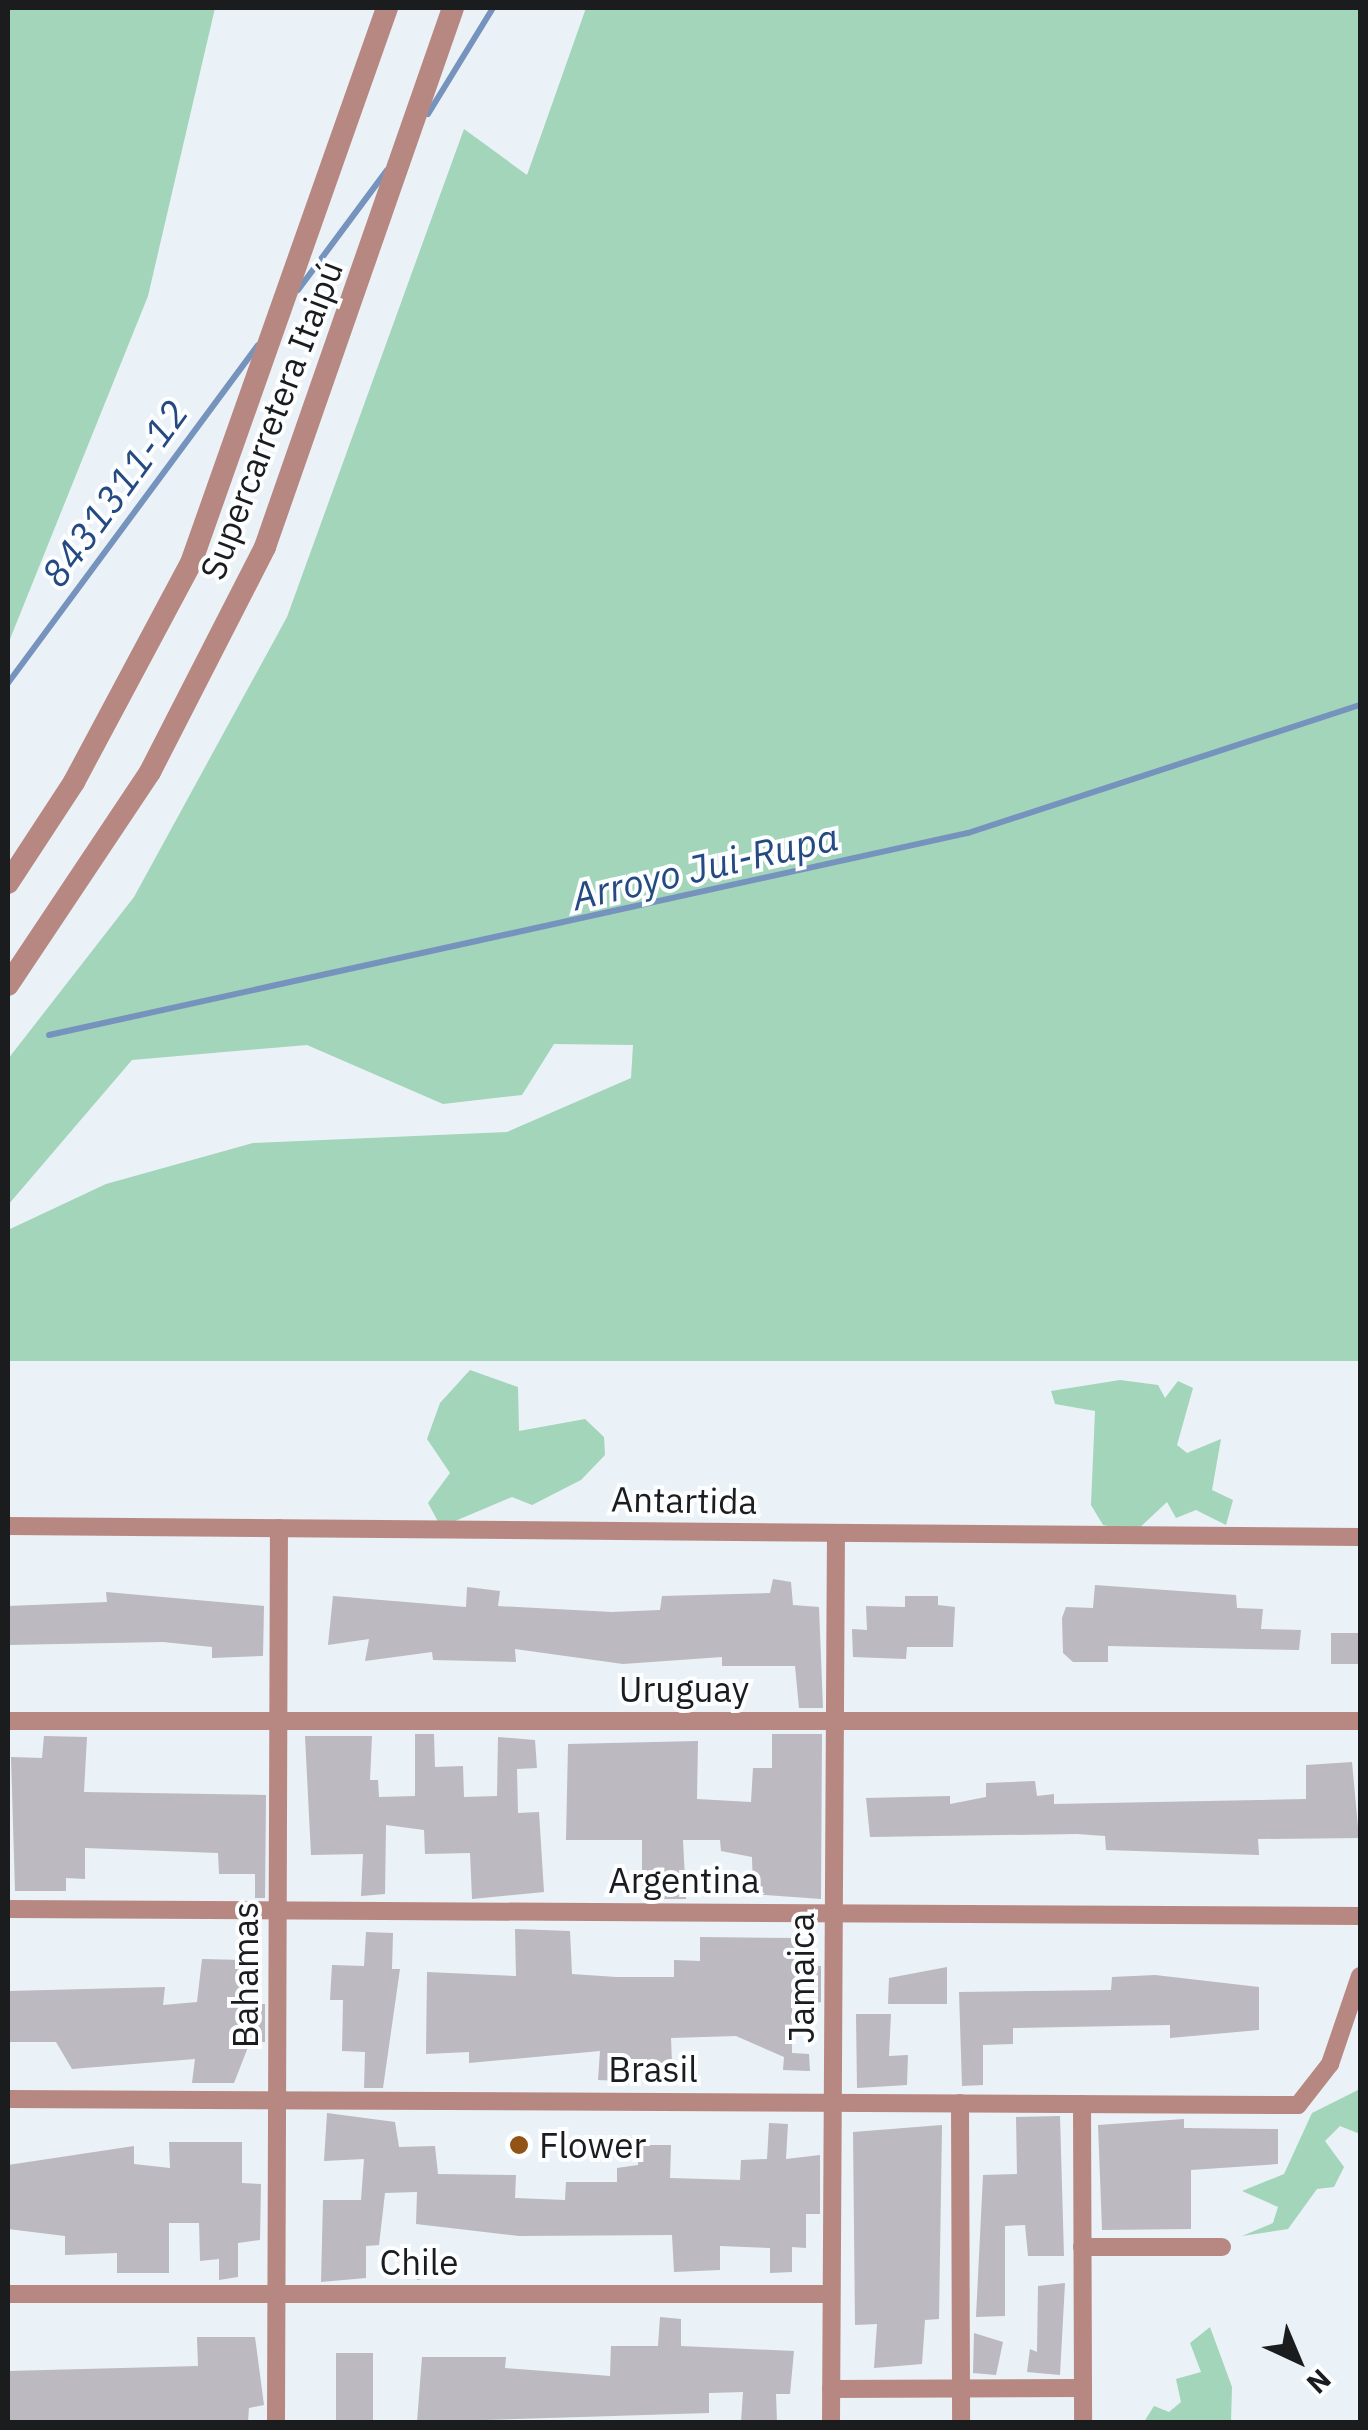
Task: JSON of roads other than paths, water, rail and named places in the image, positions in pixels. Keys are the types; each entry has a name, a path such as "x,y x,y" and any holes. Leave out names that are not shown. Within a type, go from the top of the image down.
{"street":[{"name":"Supercarretera Itaipú","path":"8,882 74,782 190,563 387,8"},
{"name":"Supercarretera Itaipú","path":"8,985 150,772 265,547 453,8"},
{"name":"Antartida","path":"8,1526 1360,1537"},
{"name":"Bahamas","path":"276,2422 279,1528"},
{"name":"Jamaica","path":"831,2422 836,1534"},
{"name":"Uruguay","path":"8,1721 1360,1721"},
{"name":"Argentina","path":"8,1908 1360,1916"},
{"name":"Brasil","path":"8,2099 1298,2105 1330,2064 1360,1976"},
{"path":"960,2103 962,2422"},
{"path":"1082,2104 1083,2422"},
{"path":"1082,2247 1222,2247"},
{"name":"Chile","path":"8,2294 831,2294"},
{"path":"831,2389 1083,2388"}],"waterway":[{"name":"8431311-12","path":"428,114 493,8"},
{"name":"8431311-12","path":"298,290 387,170"},
{"name":"8431311-12","path":"8,683 258,345"},
{"name":"Arroyo Jui-Rupa","path":"49,1035 968,833 1360,705"}],"place":[{"name":"Flower","path":"519,2145"}]}
